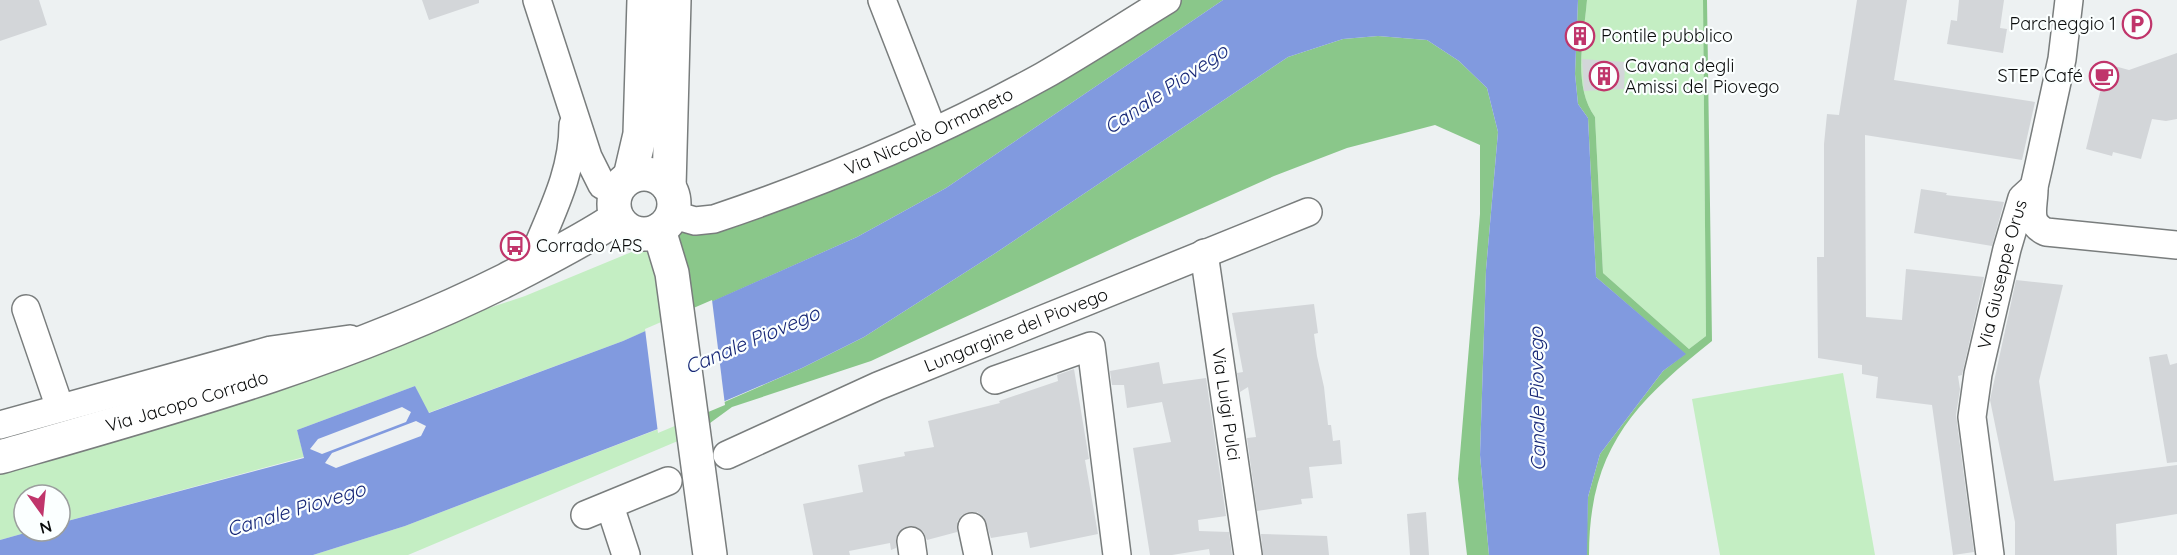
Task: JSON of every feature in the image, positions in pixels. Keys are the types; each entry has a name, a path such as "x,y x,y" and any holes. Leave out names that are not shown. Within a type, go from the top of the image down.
{"main road":[{"path":"644,0 640,134 621,196 624,227 635,233 647,234 667,211"},
{"path":"674,0 667,211 672,273 712,456 710,555"},
{"path":"621,196 651,175 667,211"},
{"name":"Via Jacopo Corrado","path":"0,457 208,397 373,339 465,300 583,240 621,196"}],"street":[{"path":"537,0 573,112 597,177 602,185 621,196"},
{"path":"882,0 933,131"},
{"name":"Via Niccolò Ormaneto","path":"667,211 695,220 714,219 824,177 933,131 1043,76 1167,0"},
{"name":"Via Giuseppe Orus","path":"1990,555 1972,417 1978,374 2007,249 2022,198 2034,187 2062,59 2069,0"},
{"path":"529,268 563,188 573,140 573,112"},
{"path":"2034,187 2031,217 2037,227 2046,232 2177,245"},
{"name":"Lungargine del Piovego","path":"712,456 878,386 1308,212"},
{"name":"Via Luigi Pulci","path":"1204,254 1248,555"},
{"path":"26,309 60,408"},
{"name":"Via Jacopo Corrado","path":"0,425 271,350 337,339 373,339"},
{"path":"995,380 1091,346 1116,555"},
{"path":"626,555 598,511 668,481"},
{"path":"972,527 978,555"}],"green space":[{"path":"1159,0 1223,0 946,188 857,237 676,318 668,237 1044,71"},
{"path":"1578,0 1587,0 1581,60 1584,90 1595,117 1603,273 1689,349 1706,336 1703,0 1707,0 1712,341 1660,386 1621,431 1607,457 1597,486 1591,518 1589,555 1586,551 1588,497 1600,454 1663,371 1685,354 1596,277 1588,118 1578,104 1575,74"},
{"path":"1587,0 1703,0 1706,336 1689,349 1603,273 1595,117 1584,90 1581,60"},
{"path":"1378,36 1427,40 1459,61 1487,88 1498,132 1486,270 1480,455 1489,555 1467,555 1458,479 1480,214 1480,145 1435,125 1347,148 1274,176 871,361 732,407 695,434 690,417 802,368 864,337 994,254 1288,57 1343,39"},
{"path":"668,237 676,318 623,341 428,413 415,386 297,430 304,457 72,520 72,483 12,483 12,537 0,540 0,470 525,296"},
{"path":"1843,373 1875,555 1720,555 1692,399"},
{"path":"690,417 692,435 408,555 313,555 405,526"}],"water":[{"name":"Canale Piovego","path":"1223,0 1578,0 1575,74 1578,104 1588,118 1596,277 1686,354 1663,371 1600,454 1588,497 1587,555 1489,555 1480,455 1486,270 1498,132 1487,88 1459,61 1427,40 1378,36 1343,39 1288,57 994,254 864,337 802,368 676,422 405,526 313,555 0,555 0,540 12,537 12,543 72,543 72,520 304,458 297,430 415,386 429,413 623,341 857,237 946,188","holes":["402,407 411,412 406,422 322,454 310,449 318,439","416,421 426,426 421,436 336,468 325,463 332,453"]}],"pier":[{"path":"712,300 725,405 658,433 645,329"}],"building":[{"path":"0,0 39,0 47,25 0,41"},
{"path":"422,0 479,0 479,3 429,20"},
{"path":"1857,0 1907,0 1894,80 2035,102 2022,160 1865,135 1866,317 1902,320 1906,269 1984,277 1962,375 1958,376 1960,389 1956,415 1974,552 1953,555 1932,405 1876,398 1878,377 1862,374 1862,365 1818,358 1817,257 1824,257 1824,144 1827,114 1839,115"},
{"path":"1959,0 2004,0 2000,28 2007,29 2003,53 1947,44 1951,20 1957,21"},
{"path":"2177,53 2177,119 2166,121 2152,119 2141,159 2113,152 2112,156 2086,149 2107,64 2129,70"},
{"name":"Cavana degli Amissi del Piovego","path":"1582,59 1625,62 1624,89 1584,91"},
{"path":"1921,189 1947,193 1946,195 2004,202 1992,246 1914,233"},
{"path":"2016,280 2063,285 2039,381 2054,481 2177,465 2177,514 2116,524 2117,555 2015,555 2015,522 1990,400"},
{"path":"1314,304 1318,333 1314,334 1324,387 1328,425 1331,425 1333,441 1340,440 1342,464 1309,467 1313,498 1301,499 1302,504 1257,511 1247,438 1256,437 1248,387 1240,392 1237,373 1243,372 1232,313"},
{"path":"2167,354 2170,365 2177,363 2177,462 2167,463 2149,357"},
{"path":"1159,362 1163,384 1206,378 1226,516 1198,520 1199,531 1229,532 1232,555 1210,555 1209,549 1172,555 1150,555 1133,448 1171,442 1162,402 1127,408 1124,385 1112,385 1110,371"},
{"path":"1074,369 1089,459 1085,460 1098,534 1030,548 1027,532 991,538 984,517 977,512 969,512 962,515 957,522 957,532 927,540 923,531 908,526 897,535 896,548 891,550 890,543 849,551 850,555 813,555 803,504 863,492 858,465 905,456 904,452 934,447 928,421 1000,403 999,401 1058,381 1057,375"},
{"path":"1426,512 1429,555 1410,555 1407,514"},
{"path":"1261,534 1327,536 1329,555 1263,555"}],"place":[{"name":"Parcheggio 1","path":"2137,24"},
{"name":"Pontile pubblico","path":"1580,36"},
{"name":"Cavana degli Amissi del Piovego","path":"1604,76"},
{"name":"STEP Café","path":"2104,76"},
{"name":"Corrado APS","path":"515,246"}]}
